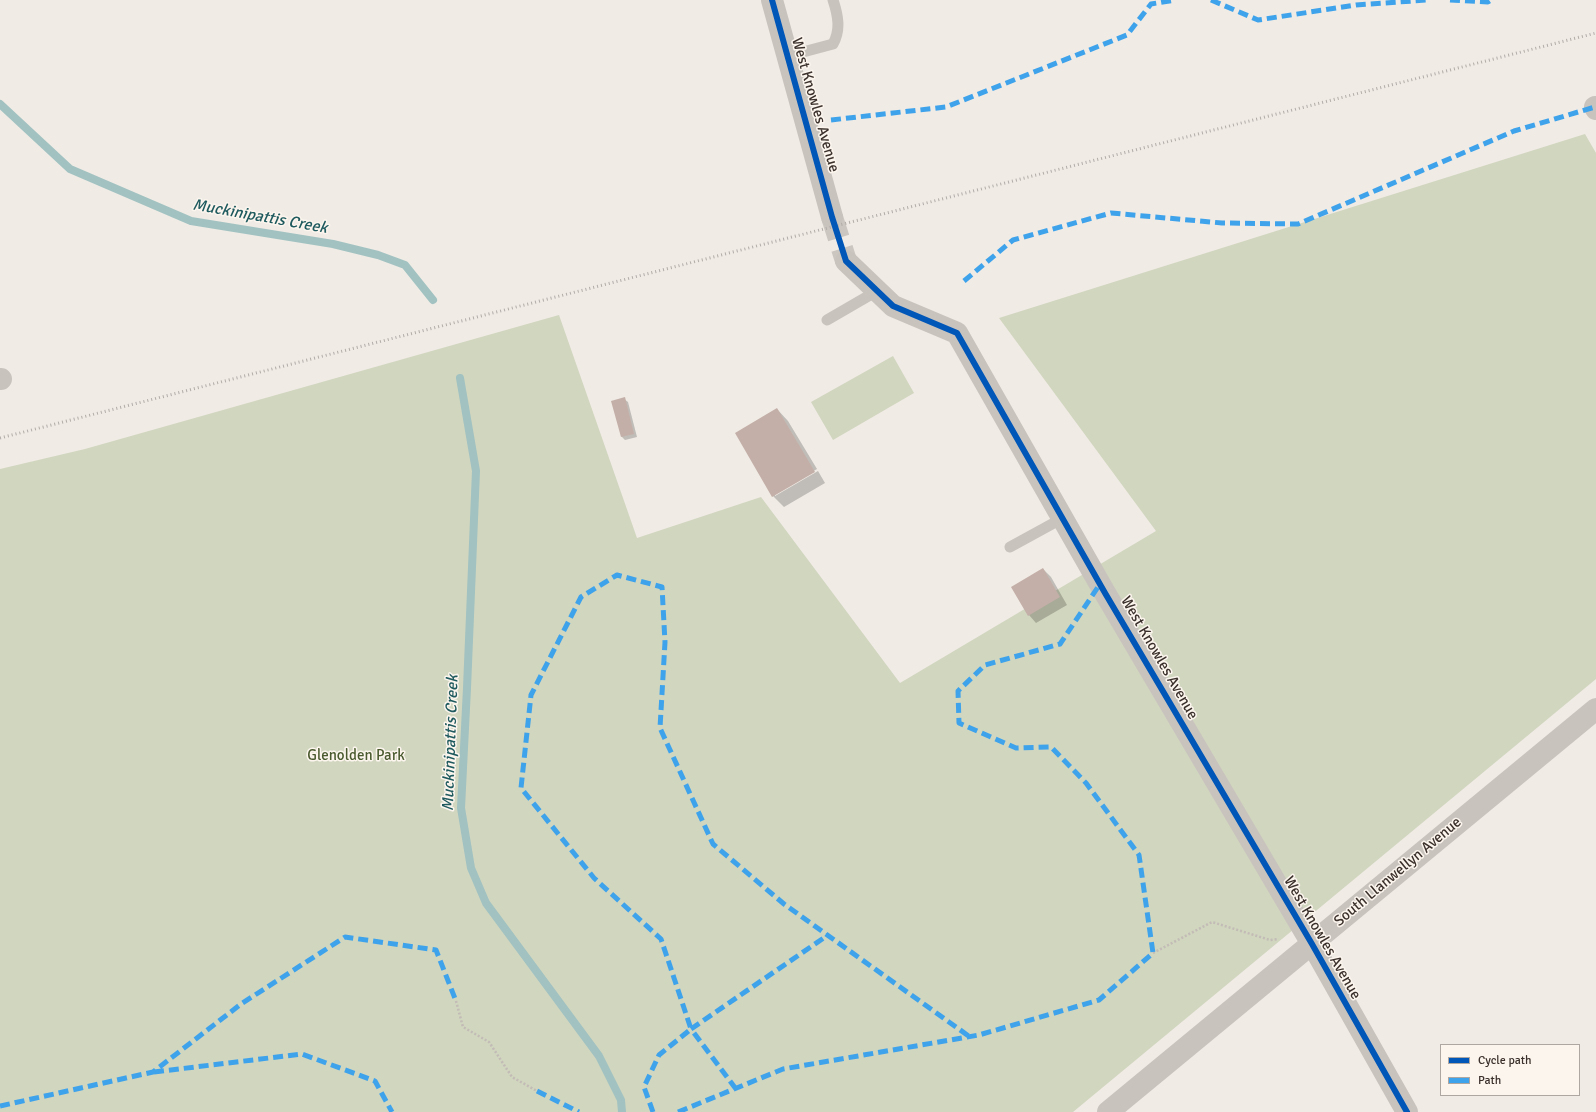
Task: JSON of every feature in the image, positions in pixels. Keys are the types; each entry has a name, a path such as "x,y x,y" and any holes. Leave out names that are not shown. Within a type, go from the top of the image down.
{"street":[{"name":"West Knowles Avenue","path":"772,0 832,217"},
{"name":"West Knowles Avenue","path":"846,261 893,306 957,333 1063,518 1309,939 1407,1112"},
{"name":"South Llanwellyn Avenue","path":"1108,1112 1309,939 1596,708"}],"lane":[{"path":"788,56 833,44 837,36 837,14 833,0"},
{"path":"827,320 877,291"},
{"path":"1010,546 1063,518"}],"path":[{"path":"1153,953 1212,922 1270,940 1309,939"},
{"path":"456,1001 463,1027 489,1042 512,1077 537,1091"}],"green space":[{"name":"Glenolden Park","path":"1585,134 1596,153 1596,679 1073,1112 0,1112 0,469 85,449 559,315 637,538 761,497 900,683 1156,531 999,318"},
{"path":"893,356 914,393 833,440 811,402"}],"building":[{"path":"625,397 634,434 621,437 611,401"},
{"path":"777,408 815,472 772,497 735,433"},
{"path":"1043,568 1060,597 1028,616 1011,587"}],"waterway":[{"name":"Muckinipattis Creek","path":"0,104 70,169 191,221 333,244 378,255 405,265 433,300"},
{"name":"Muckinipattis Creek","path":"460,378 476,471 461,808 471,868 486,903 599,1056 621,1100 622,1112"}],"tunnel":[{"path":"832,217 846,261"}],"railway":[{"path":"0,438 1596,33"}],"marked path":[{"path":"831,120 946,107 1127,35 1151,4 1175,0"},
{"path":"1211,0 1258,20 1356,5 1427,0"},
{"path":"1450,0 1488,2 1491,0"},
{"path":"964,281 1013,240 1111,213 1222,223 1298,224 1514,131 1595,107"},
{"path":"653,1112 644,1087 659,1055 691,1029 661,939 594,878 521,788 531,695 581,597 617,575 662,587 665,642 660,728 713,844 784,904 970,1037"},
{"path":"678,1112 783,1069 979,1035 1099,1000 1153,953 1139,855 1086,783 1051,747 1016,748 959,723 958,691 985,665 1060,644 1100,584"},
{"path":"736,1089 691,1029 828,935"},
{"path":"0,1106 153,1072 241,1004 345,937 436,950 456,1001"},
{"path":"154,1072 302,1054 375,1081 392,1112"},
{"path":"537,1091 579,1112"}],"cycle path":[{"path":"772,0 832,217 846,261 893,306 957,333 1105,593 1312,944 1407,1112"}]}
